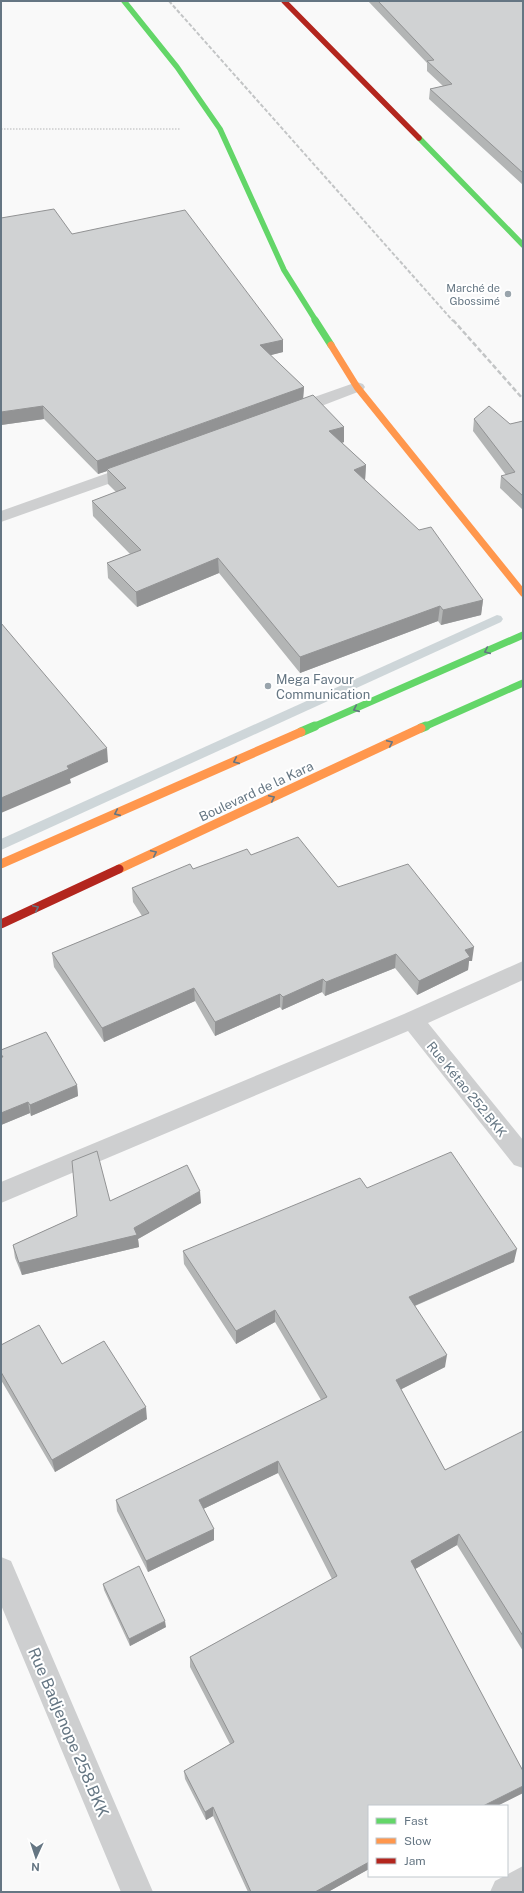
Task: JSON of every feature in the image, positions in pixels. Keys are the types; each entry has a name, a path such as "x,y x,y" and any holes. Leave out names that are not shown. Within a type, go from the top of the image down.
{"street":[{"path":"124,1 176,67 220,129 284,270 356,387 523,593"},
{"path":"284,1 523,244"},
{"path":"275,417 356,387"},
{"path":"1,517 149,463"},
{"path":"1,864 523,635"},
{"name":"Boulevard de la Kara","path":"1,924 481,701 523,683"},
{"path":"1,1193 412,1020 523,970"},
{"name":"Rue Kétao 252.BKK","path":"412,1020 523,1158"},
{"name":"Rue Badjenope 258.BKK","path":"1,1571 137,1892"},
{"path":"506,1892 523,1882"}],"path":[{"path":"1,129 220,129"}],"building":[{"path":"378,1 523,1 523,173 430,89 452,84 427,61 434,60"},
{"path":"54,209 72,234 185,210 283,340 260,345 304,387 97,461 43,406 1,412 1,218"},
{"path":"313,395 344,427 329,431 366,465 354,470 419,530 431,527 483,600 443,610 440,606 300,657 218,558 136,592 107,563 141,550 92,501 126,488 107,469"},
{"path":"489,406 510,424 523,421 523,496 501,476 515,472 474,419"},
{"path":"1,623 107,748 67,766 69,769 1,798"},
{"path":"298,837 338,887 408,864 474,947 465,950 470,957 419,981 396,954 326,982 323,979 283,997 280,994 215,1022 194,988 102,1028 52,953 149,913 132,888 190,864 193,869 247,849 251,855"},
{"path":"46,1032 77,1085 30,1105 28,1102 1,1113 1,1057 3,1057 1,1050"},
{"path":"97,1151 110,1201 187,1165 200,1191 134,1228 137,1235 19,1263 13,1245 77,1216 72,1161"},
{"path":"451,1152 517,1249 409,1297 447,1355 396,1380 445,1470 523,1431 523,1636 459,1534 411,1561 523,1771 523,1786 485,1805 368,1805 368,1863 315,1892 251,1892 213,1807 205,1812 184,1771 234,1742 190,1657 337,1576 278,1461 199,1500 214,1529 146,1561 116,1500 327,1397 275,1310 236,1331 183,1251 360,1178 367,1188"},
{"path":"39,1325 62,1364 104,1341 146,1407 52,1460 1,1372 1,1345"},
{"path":"139,1566 165,1621 129,1639 103,1584"}],"waterway":[{"path":"1,845 497,619"}],"railway":[{"path":"169,1 453,321"},
{"path":"453,320 523,399"}],"traffic: fast":[{"path":"124,1 177,67 220,129 284,270 331,345"},
{"path":"419,138 523,245"},
{"path":"301,732 523,635"},
{"path":"421,728 523,683"}],"traffic: slow":[{"path":"331,345 357,387 523,593"},
{"path":"119,869 421,728"},
{"path":"1,864 301,732"}],"traffic: jam":[{"path":"284,1 419,138"},
{"path":"1,924 119,869"}],"place":[{"name":"Marché de Gbossimé","path":"508,294"},
{"name":"Mega Favour Communication","path":"268,686"}]}
